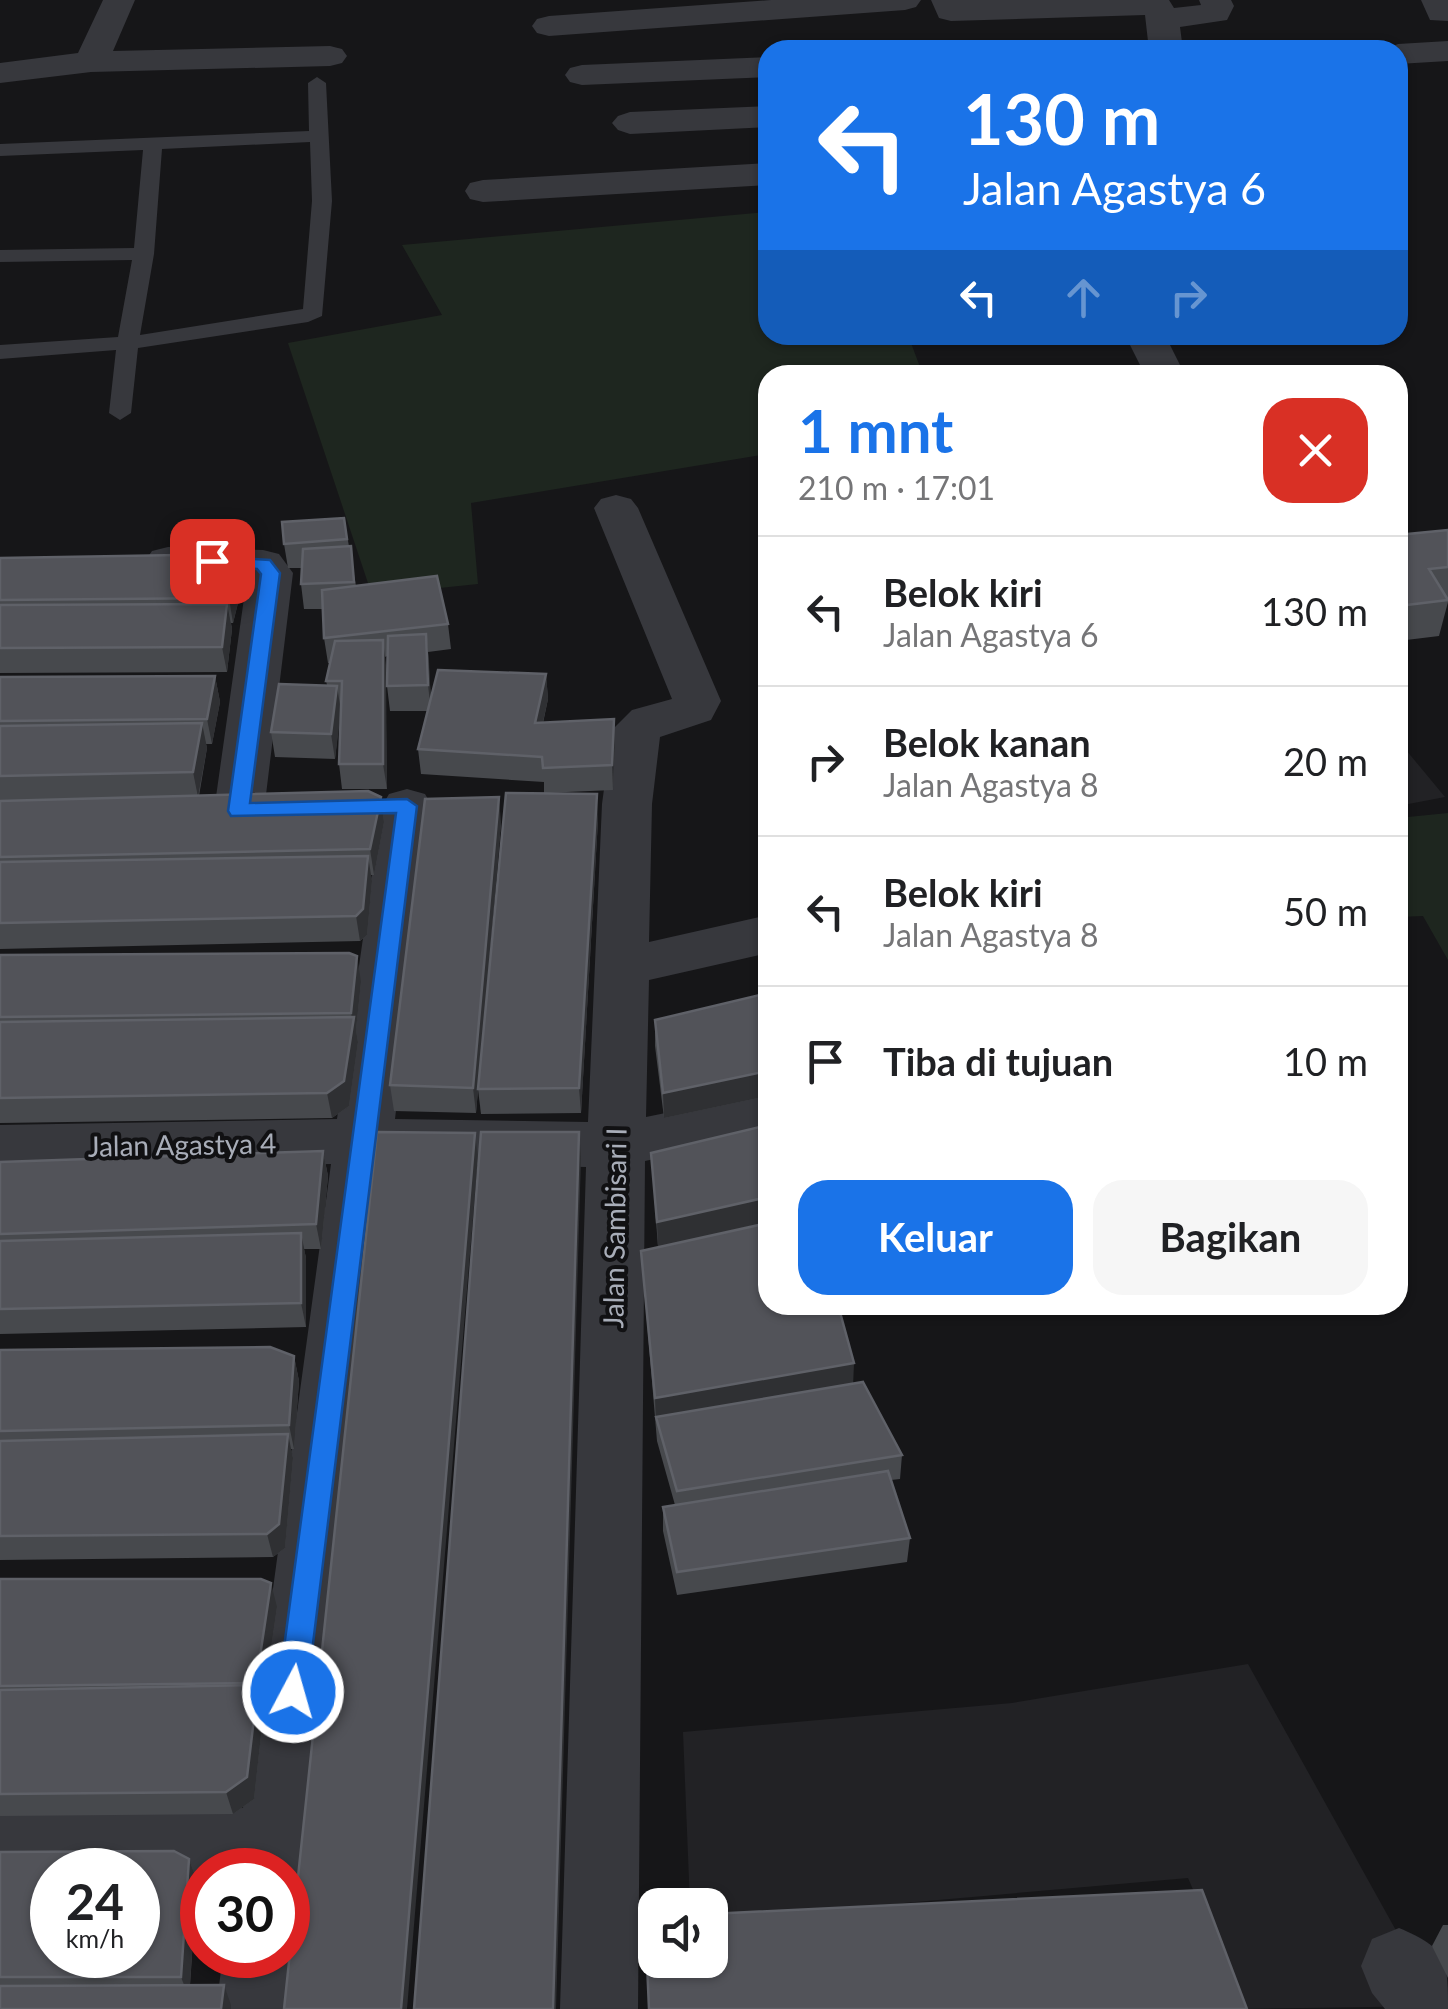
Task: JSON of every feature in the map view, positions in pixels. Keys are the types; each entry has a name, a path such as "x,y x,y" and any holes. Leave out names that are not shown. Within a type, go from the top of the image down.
{"street":[{"path":"91,62 119,0"},
{"path":"549,26 906,0"},
{"path":"948,0 950,11 1153,4 1158,6 1165,34 1214,13 1218,6 1215,0"},
{"path":"1408,53 1448,51"},
{"path":"0,73 91,62 323,70"},
{"path":"582,75 758,67"},
{"path":"630,123 758,117"},
{"path":"483,192 758,175"},
{"name":"Jalan Sambisari I","path":"599,2009 623,967 600,805 636,730 649,721 694,709 698,701 616,508"},
{"path":"133,562 263,564 270,573 237,688 219,811 295,809"},
{"path":"274,1848 277,1579 306,1359 364,1141 358,961 413,806"},
{"path":"623,967 758,936"},
{"name":"Jalan Agastya 4","path":"0,1147 364,1141 616,1145 758,1115"},
{"path":"0,1848 180,1853"},
{"path":"255,2009 259,1978"}],"lane":[{"path":"0,352 128,343 300,320 314,312 322,201 318,136 323,70"},
{"path":"0,150 318,136"},
{"path":"120,414 144,254 153,142"},
{"path":"0,256 144,254"}],"shaded area":[{"path":"758,213 758,345 912,345 919,365 758,365 758,455 471,503 478,584 372,595 288,343 442,315 402,245"},
{"path":"1408,752 1445,797 1408,804"},
{"path":"1448,813 1448,960 1423,916 1408,917 1408,817"},
{"path":"1248,1664 1438,2006 1245,2009 1188,1878 728,1918 728,1888 689,1888 683,1732 1012,1703"}],"building":[{"path":"344,518 347,539 284,544 282,522"},
{"path":"1448,530 1448,567 1429,569 1448,600 1408,605 1408,534"},
{"path":"351,546 354,582 301,584 303,549"},
{"path":"239,554 229,598 0,600 0,558"},
{"path":"437,576 448,624 324,638 322,590"},
{"path":"227,604 222,647 0,648 0,605"},
{"path":"426,634 428,685 387,686 388,636"},
{"path":"383,640 383,764 339,764 342,681 326,681 335,641"},
{"path":"438,670 546,674 535,723 614,719 612,765 543,768 542,757 418,749"},
{"path":"215,676 207,719 0,721 0,677"},
{"path":"279,684 337,686 331,734 271,732"},
{"path":"202,723 193,772 0,776 0,726"},
{"path":"368,791 381,797 370,849 0,857 0,801"},
{"path":"506,793 597,794 579,1088 478,1089"},
{"path":"499,797 473,1088 390,1085 425,799"},
{"path":"368,856 363,909 356,916 0,923 0,862"},
{"path":"0,955 357,956 351,1013 0,1017"},
{"path":"758,995 758,1073 663,1093 655,1020"},
{"path":"354,1017 344,1081 327,1093 0,1098 0,1022"},
{"path":"758,1127 758,1199 657,1222 651,1153"},
{"path":"377,1132 475,1133 401,2009 284,2009 287,1978 310,1978 310,1848 301,1848"},
{"path":"481,1132 579,1132 553,2009 414,2009"},
{"path":"323,1151 316,1224 0,1234 0,1162"},
{"path":"758,1225 758,1315 841,1315 854,1363 655,1398 641,1251"},
{"path":"301,1233 301,1303 0,1309 0,1241"},
{"path":"270,1347 294,1356 289,1425 0,1431 0,1350"},
{"path":"863,1382 902,1455 677,1491 656,1417"},
{"path":"288,1434 279,1524 267,1534 0,1536 0,1441"},
{"path":"888,1471 910,1538 677,1572 663,1507"},
{"path":"0,1579 261,1579 271,1583 256,1683 0,1686"},
{"path":"258,1685 247,1777 226,1792 0,1794 0,1690"},
{"path":"160,1851 180,1854 180,1977 160,1977"},
{"path":"0,1852 30,1852 30,1977 0,1977"},
{"path":"1202,1890 1247,2009 649,2009 648,1978 728,1978 728,1913"},
{"path":"224,1985 221,2009 0,2009 0,1986"}],"route":[{"path":"212,561 263,564 270,573 239,811 407,806 293,1692"}]}
